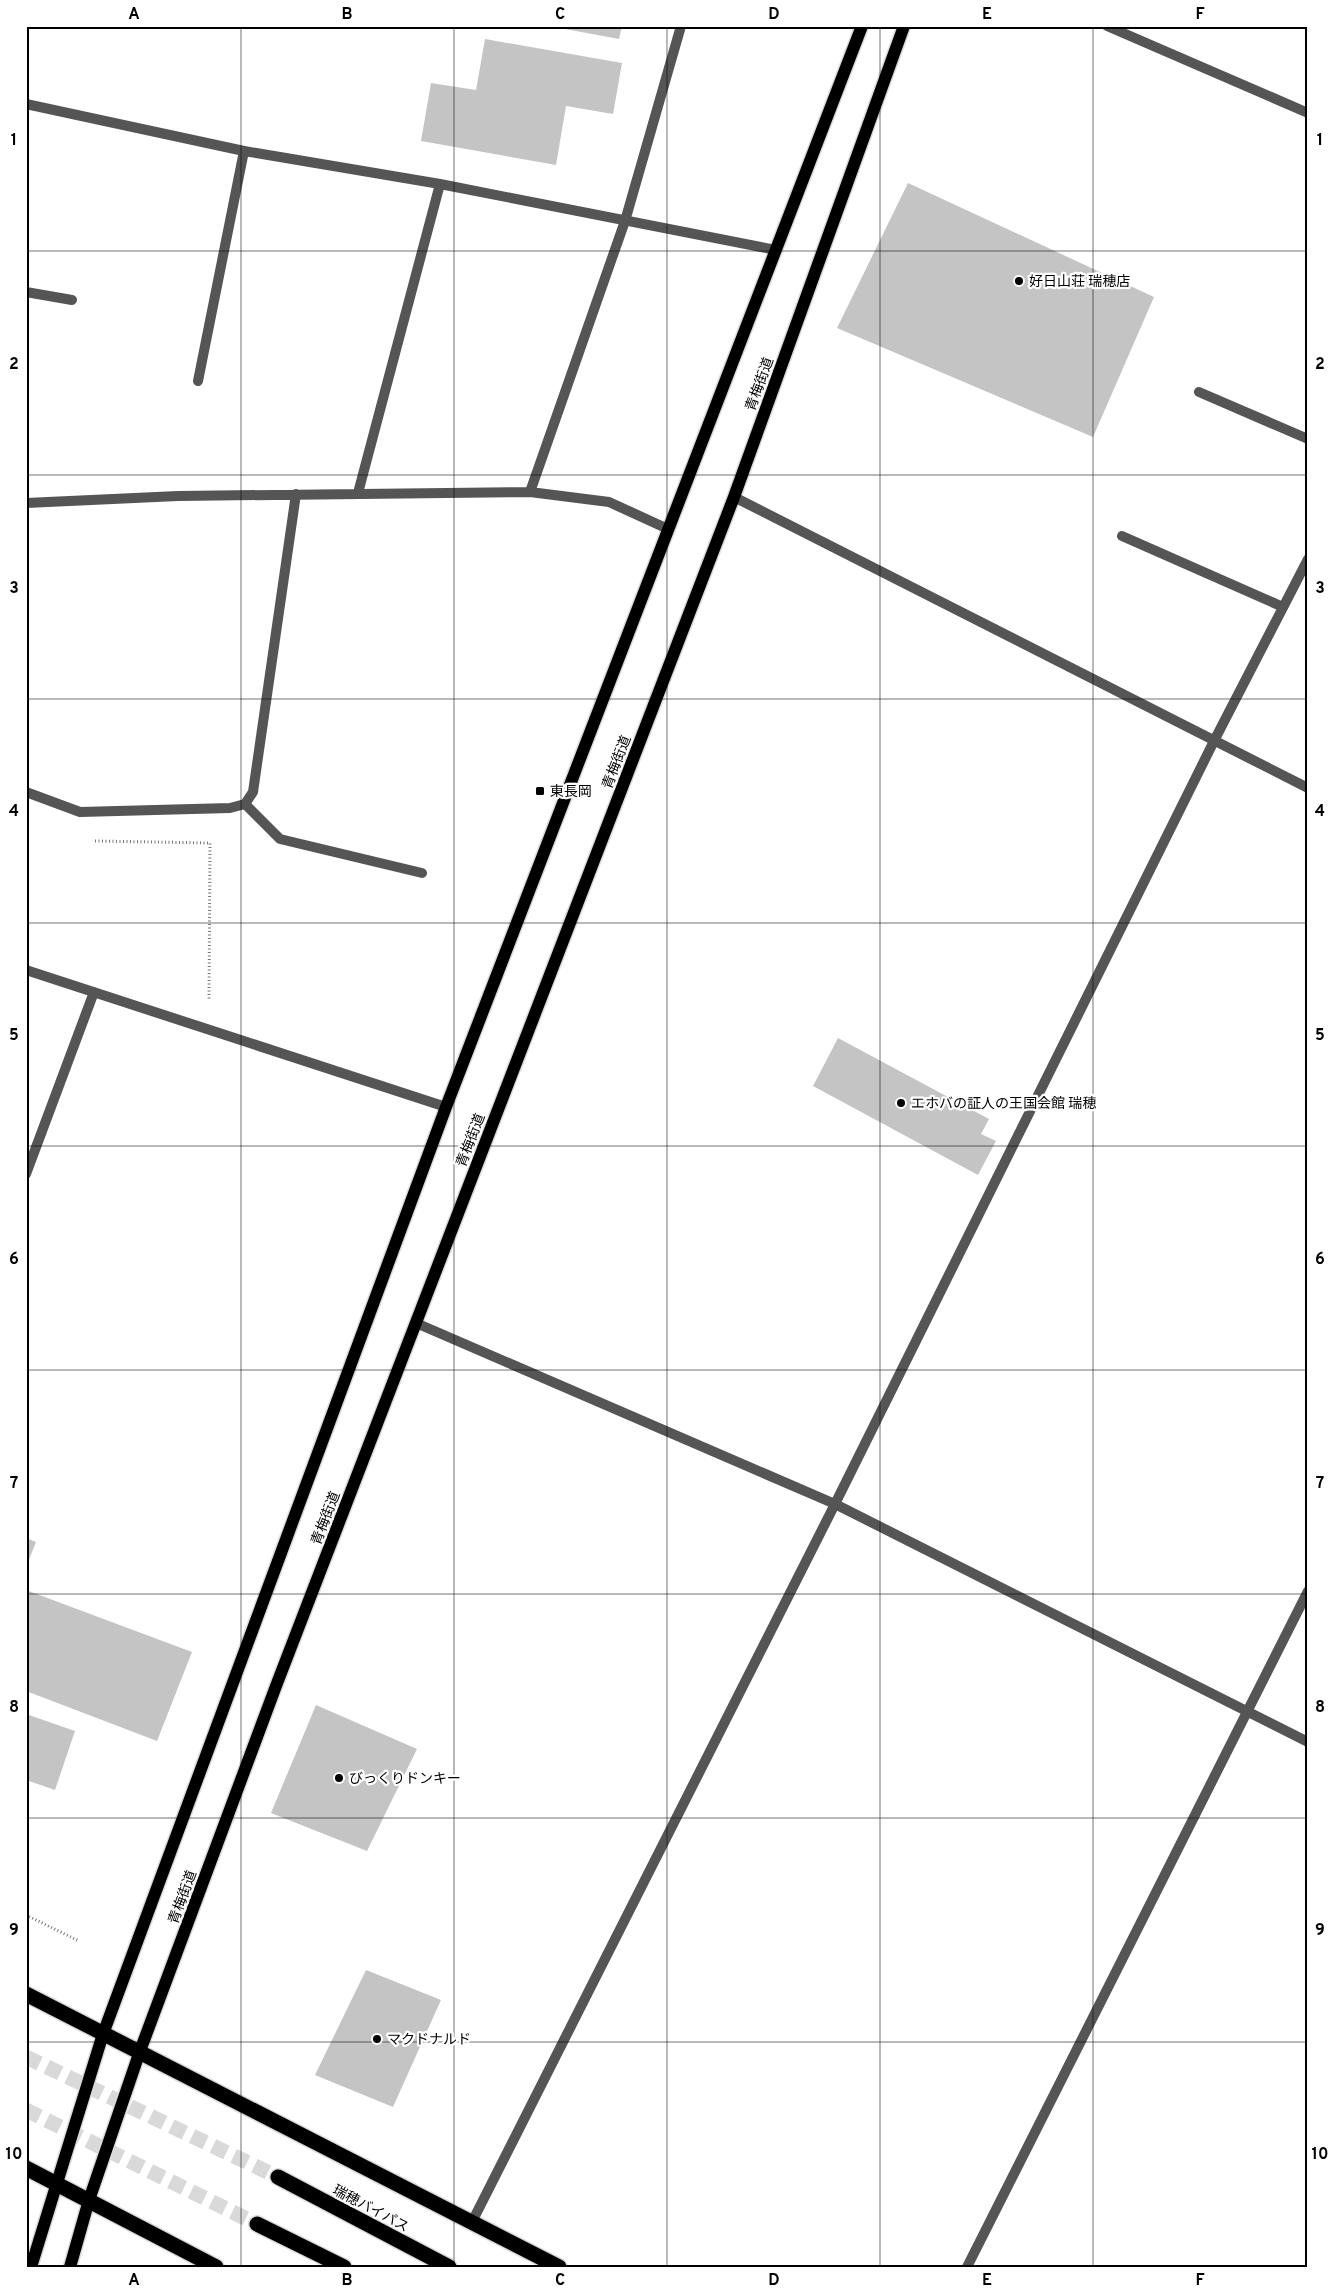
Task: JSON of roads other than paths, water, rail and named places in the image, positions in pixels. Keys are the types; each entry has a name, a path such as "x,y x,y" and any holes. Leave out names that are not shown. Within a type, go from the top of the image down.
{"highway":[{"path":"26,1994 558,2267"},
{"path":"26,2168 216,2267"},
{"name":"瑞穂バイパス","path":"278,2177 449,2267"},
{"path":"257,2224 344,2267"}],"main road":[{"name":"青梅街道","path":"31,2267 103,2034 446,1108 862,26"},
{"name":"青梅街道","path":"70,2267 89,2200 140,2052 280,1677 734,497 904,26"}],"street":[{"path":"530,492 625,221 681,26"},
{"path":"1107,26 1308,113"},
{"path":"26,104 244,151 440,184 776,250"},
{"path":"198,381 244,151"},
{"path":"358,494 440,184"},
{"path":"26,292 72,300"},
{"path":"1199,392 1308,439"},
{"path":"26,504 296,494 530,492 609,502 668,529"},
{"path":"26,792 80,812 230,808 245,804 253,792 296,494"},
{"path":"734,497 1308,788"},
{"path":"1122,536 1283,607"},
{"path":"472,2222 835,1504 1214,741 1308,559"},
{"path":"245,804 280,839 422,873"},
{"path":"26,970 446,1108"},
{"path":"26,1174 94,992"},
{"path":"416,1323 835,1504 1308,1742"},
{"path":"967,2267 1308,1591"}],"tunnel":[{"path":"26,2057 278,2177"},
{"path":"26,2110 257,2224"}],"place":[{"name":"好日山荘 瑞穂店","path":"1019,281"},
{"name":"東長岡","path":"540,791"},
{"name":"エホバの証人の王国会館 瑞穂","path":"901,1103"},
{"name":"びっくりドンキー","path":"339,1778"},
{"name":"マクドナルド","path":"377,2039"}]}
